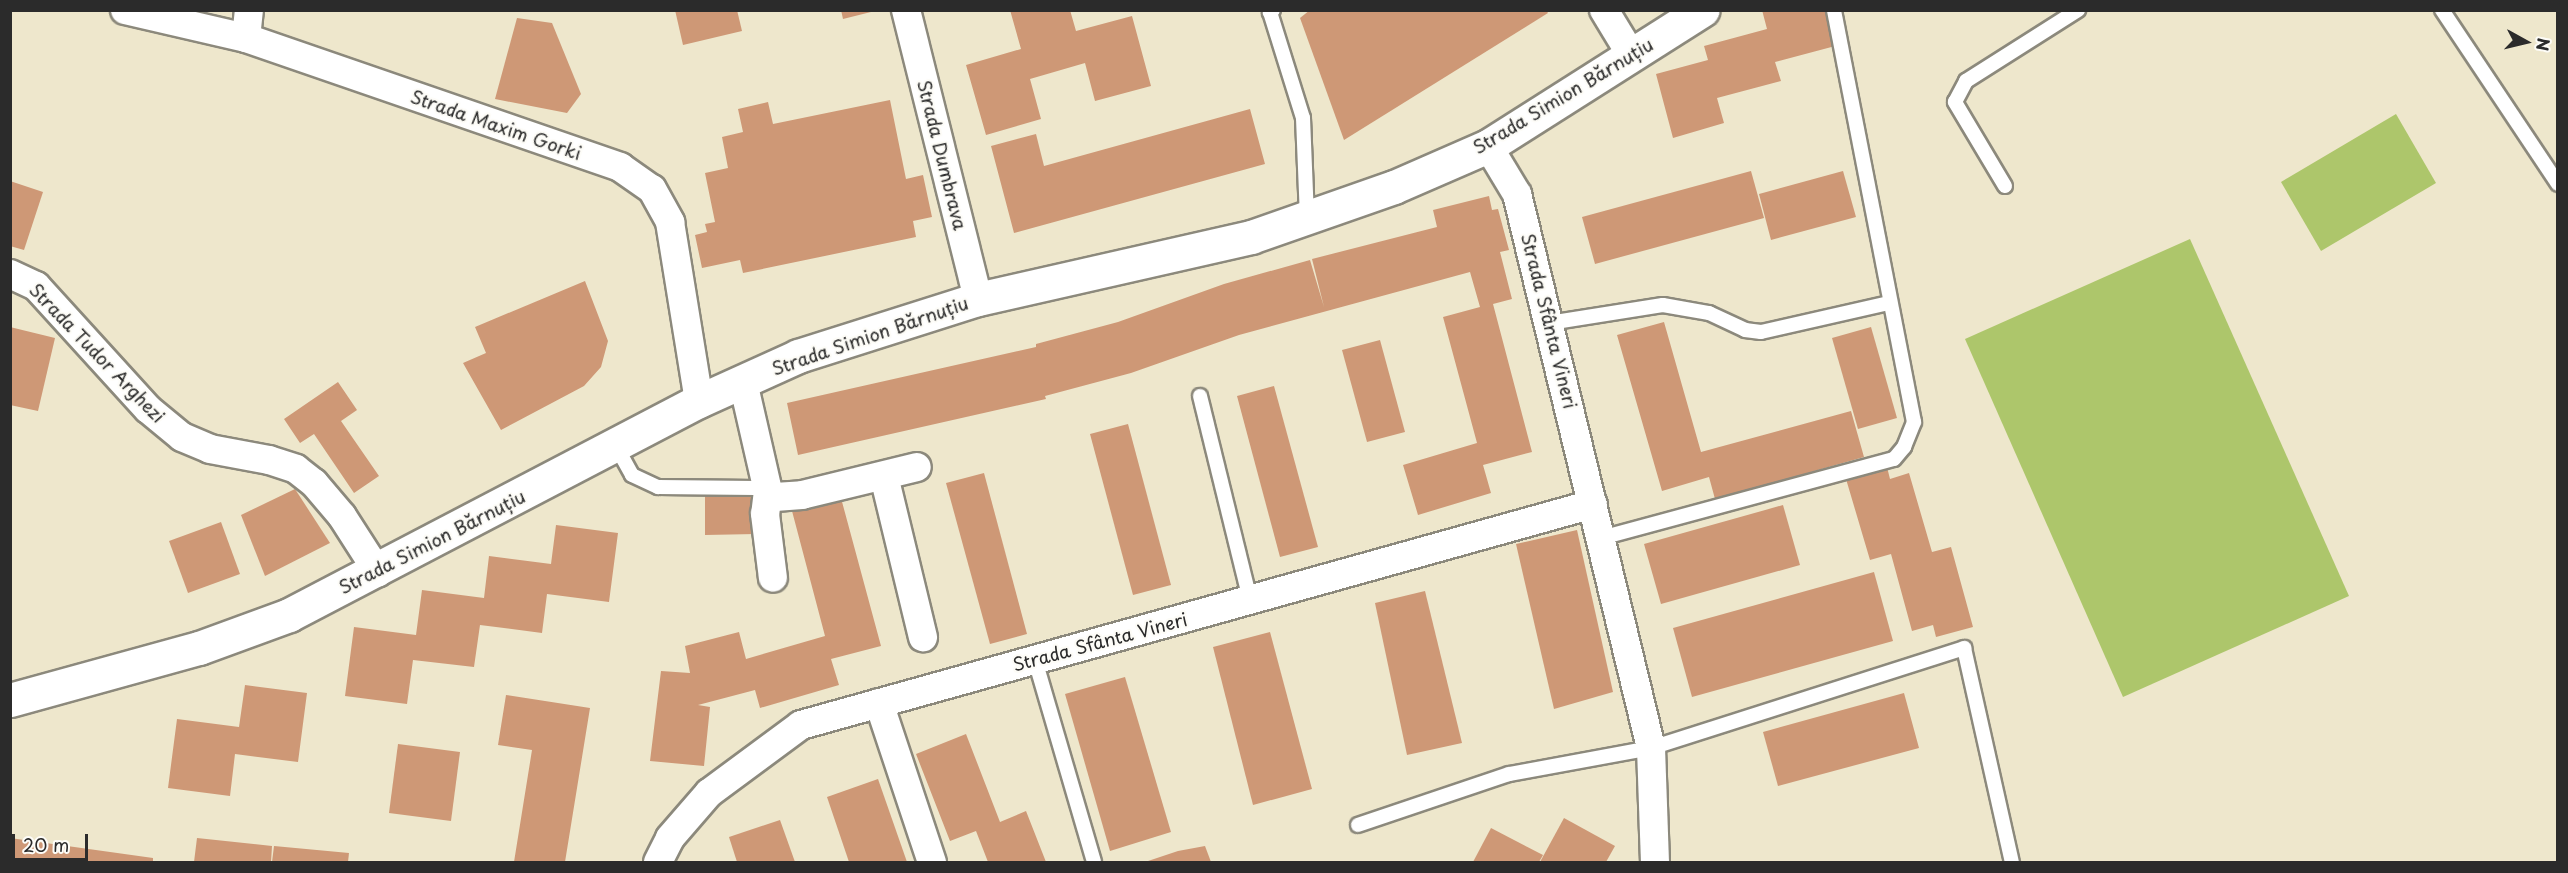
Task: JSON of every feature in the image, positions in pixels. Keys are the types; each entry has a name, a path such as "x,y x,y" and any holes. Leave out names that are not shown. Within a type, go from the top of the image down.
{"street":[{"name":"Strada Maxim Gorki","path":"125,10 246,38 620,167 651,189 670,222 699,401"},
{"path":"246,38 249,10"},
{"name":"Strada Dumbrava","path":"906,10 978,299"},
{"path":"1604,10 1632,56"},
{"name":"Strada Simion Bărnuțiu","path":"10,700 199,648 289,615 378,572 699,401 798,356 978,299 1251,237 1394,187 1488,146 1702,10"},
{"name":"Strada Sfânta Vineri","path":"1488,146 1517,194 1651,748 1655,862"},
{"name":"Strada Tudor Arghezi","path":"10,274 36,286 148,409 182,437 210,449 287,466 314,483 342,516 378,572"},
{"path":"742,382 766,486 765,514 772,578"},
{"path":"766,486 785,498 917,468"},
{"path":"884,476 923,638"},
{"name":"Strada Sfânta Vineri","path":"658,862 670,838 709,793 801,725 1593,504"},
{"path":"879,703 932,862"}],"lane":[{"path":"1273,10 1270,12 1303,118 1307,219"},
{"path":"1601,538 1894,459 1914,422 1889,303 1834,10"},
{"path":"2005,186 1955,102 1966,81 2078,10"},
{"path":"2442,10 2558,184"},
{"path":"1549,323 1664,304 1709,313 1745,330 1761,332 1889,303"},
{"path":"1200,396 1250,600"},
{"path":"616,446 632,475 658,487 756,488 766,486"},
{"path":"1358,825 1509,774 1651,748 1964,648 2012,862"},
{"path":"1035,660 1094,862"}],"green space":[{"path":"2396,114 2436,183 2321,251 2281,182"},
{"path":"2190,239 2349,596 2123,697 1965,339"}],"building":[{"path":"675,10 737,10 742,31 683,45"},
{"path":"841,10 875,10 875,11 843,19"},
{"path":"1010,10 1070,10 1076,31 1132,16 1151,86 1095,101 1085,63 1030,79 1041,119 986,135 966,65 1021,49"},
{"path":"1310,10 1546,10 1548,13 1344,140 1300,18"},
{"path":"1762,10 1830,10 1839,45 1775,62 1781,81 1717,98 1724,123 1673,138 1656,74 1708,60 1704,46 1767,29"},
{"path":"517,18 552,23 581,94 567,113 495,99"},
{"path":"890,100 906,179 923,175 932,217 913,221 916,237 743,273 740,260 702,268 695,235 707,232 705,224 715,222 705,173 728,168 722,137 743,132 738,109 768,102 773,124"},
{"path":"1250,109 1265,164 1014,233 991,146 1036,134 1044,166"},
{"path":"1751,171 1764,218 1595,264 1582,217"},
{"path":"1843,171 1856,217 1771,240 1759,194"},
{"path":"10,181 43,192 24,250 10,246"},
{"path":"1489,196 1492,210 1498,209 1509,250 1500,252 1512,299 1493,304 1532,452 1483,465 1491,493 1418,515 1403,465 1477,443 1443,317 1480,307 1470,272 1239,335 1131,373 1045,396 1046,399 798,455 787,403 1036,347 1036,344 1118,322 1224,284 1310,260 1324,307 1312,259 1437,227 1433,210"},
{"path":"585,281 608,341 601,367 584,386 501,430 463,363 486,353 475,327"},
{"path":"1664,322 1701,452 1851,411 1864,457 1715,499 1709,477 1662,491 1617,335"},
{"path":"10,327 55,338 38,411 10,405"},
{"path":"1871,327 1897,418 1858,429 1832,338"},
{"path":"1380,340 1405,432 1367,442 1342,350"},
{"path":"338,382 357,410 341,421 379,476 354,493 314,434 300,443 284,419"},
{"path":"1274,386 1318,547 1280,557 1237,396"},
{"path":"1128,424 1171,585 1133,595 1090,434"},
{"path":"1887,467 1890,479 1909,473 1932,552 1951,547 1973,627 1936,637 1933,625 1912,631 1891,554 1870,560 1846,479"},
{"path":"984,473 1027,634 990,644 946,483"},
{"path":"705,480 756,480 756,534 705,535"},
{"path":"295,489 330,543 265,576 241,515"},
{"path":"841,498 881,646 831,659 839,685 760,708 755,690 698,705 710,707 704,766 650,761 661,671 690,673 685,646 739,632 746,659 825,636 792,511"},
{"path":"1783,505 1800,565 1661,604 1644,544"},
{"path":"221,522 240,574 188,593 169,541"},
{"path":"556,525 618,533 609,602 547,594 542,633 480,625 474,667 413,660 407,704 345,696 354,627 416,635 422,590 484,598 489,556 551,564"},
{"path":"1577,530 1613,692 1554,709 1516,544"},
{"path":"1874,572 1893,641 1692,697 1673,628"},
{"path":"1425,591 1462,743 1407,755 1375,603"},
{"path":"1270,632 1312,789 1253,805 1213,647"},
{"path":"1125,677 1171,832 1110,851 1065,694"},
{"path":"245,685 307,693 298,762 235,754 230,796 168,788 177,719 239,727"},
{"path":"1904,693 1919,748 1778,786 1763,732"},
{"path":"506,695 590,708 565,862 514,862 532,750 498,745"},
{"path":"966,734 1000,822 1026,811 1046,862 988,862 976,831 950,841 916,754"},
{"path":"398,744 460,752 451,821 389,813"},
{"path":"878,779 907,862 849,862 827,797"},
{"path":"1564,818 1615,846 1606,862 1540,862"},
{"path":"780,820 795,862 737,862 729,837"},
{"path":"1491,828 1543,855 1539,862 1473,862"},
{"path":"10,838 153,858 153,862 10,862"},
{"path":"197,838 272,846 271,862 194,862"},
{"path":"274,846 349,853 348,862 272,862"},
{"path":"1205,846 1211,862 1145,862 1178,851"}]}
